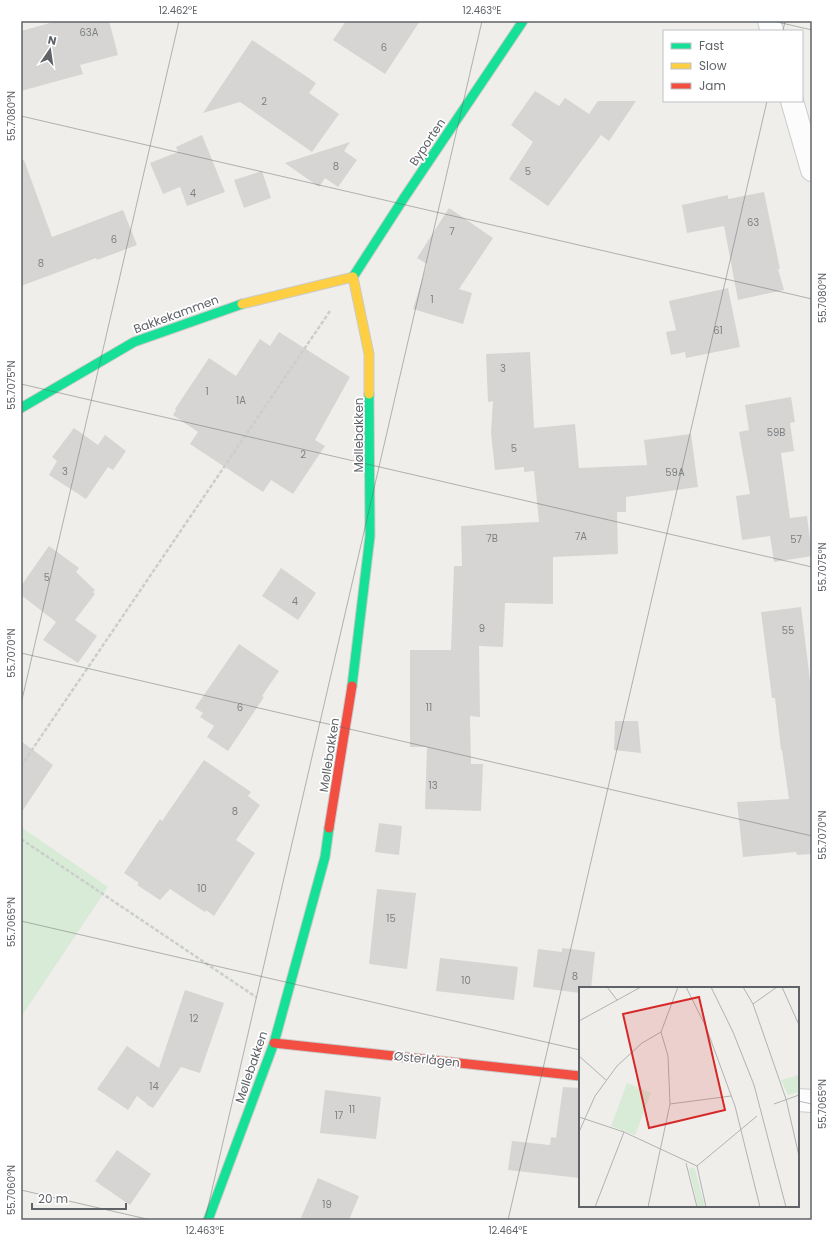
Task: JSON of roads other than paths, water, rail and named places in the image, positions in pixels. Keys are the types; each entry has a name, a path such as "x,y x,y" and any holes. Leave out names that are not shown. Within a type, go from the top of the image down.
{"street":[{"name":"Byporten","path":"353,277 408,192 523,21"},
{"path":"792,102 812,170"},
{"name":"Bakkekammen","path":"21,408 134,342 234,306 353,277"},
{"name":"Møllebakken","path":"208,1220 274,1042 325,857 351,691 370,536 369,354 353,277"},
{"name":"Østerlågen","path":"274,1042 579,1076"},
{"path":"799,1100 812,1101"}]}
